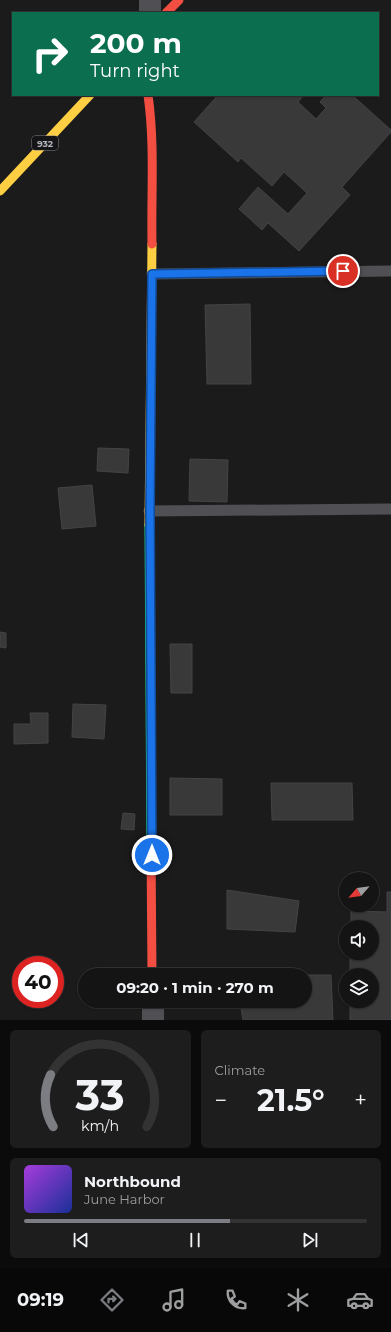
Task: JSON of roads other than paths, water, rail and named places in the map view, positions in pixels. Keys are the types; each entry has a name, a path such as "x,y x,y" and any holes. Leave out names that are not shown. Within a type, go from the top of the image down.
{"street":[{"path":"150,0 150,12"},
{"path":"167,12 179,0"},
{"name":"932","path":"0,191 89,96"},
{"path":"148,96 151,141 152,274 150,511 152,968"},
{"path":"153,1008 153,1020"}],"lane":[{"path":"152,274 391,271"},
{"path":"150,511 391,509"}]}
